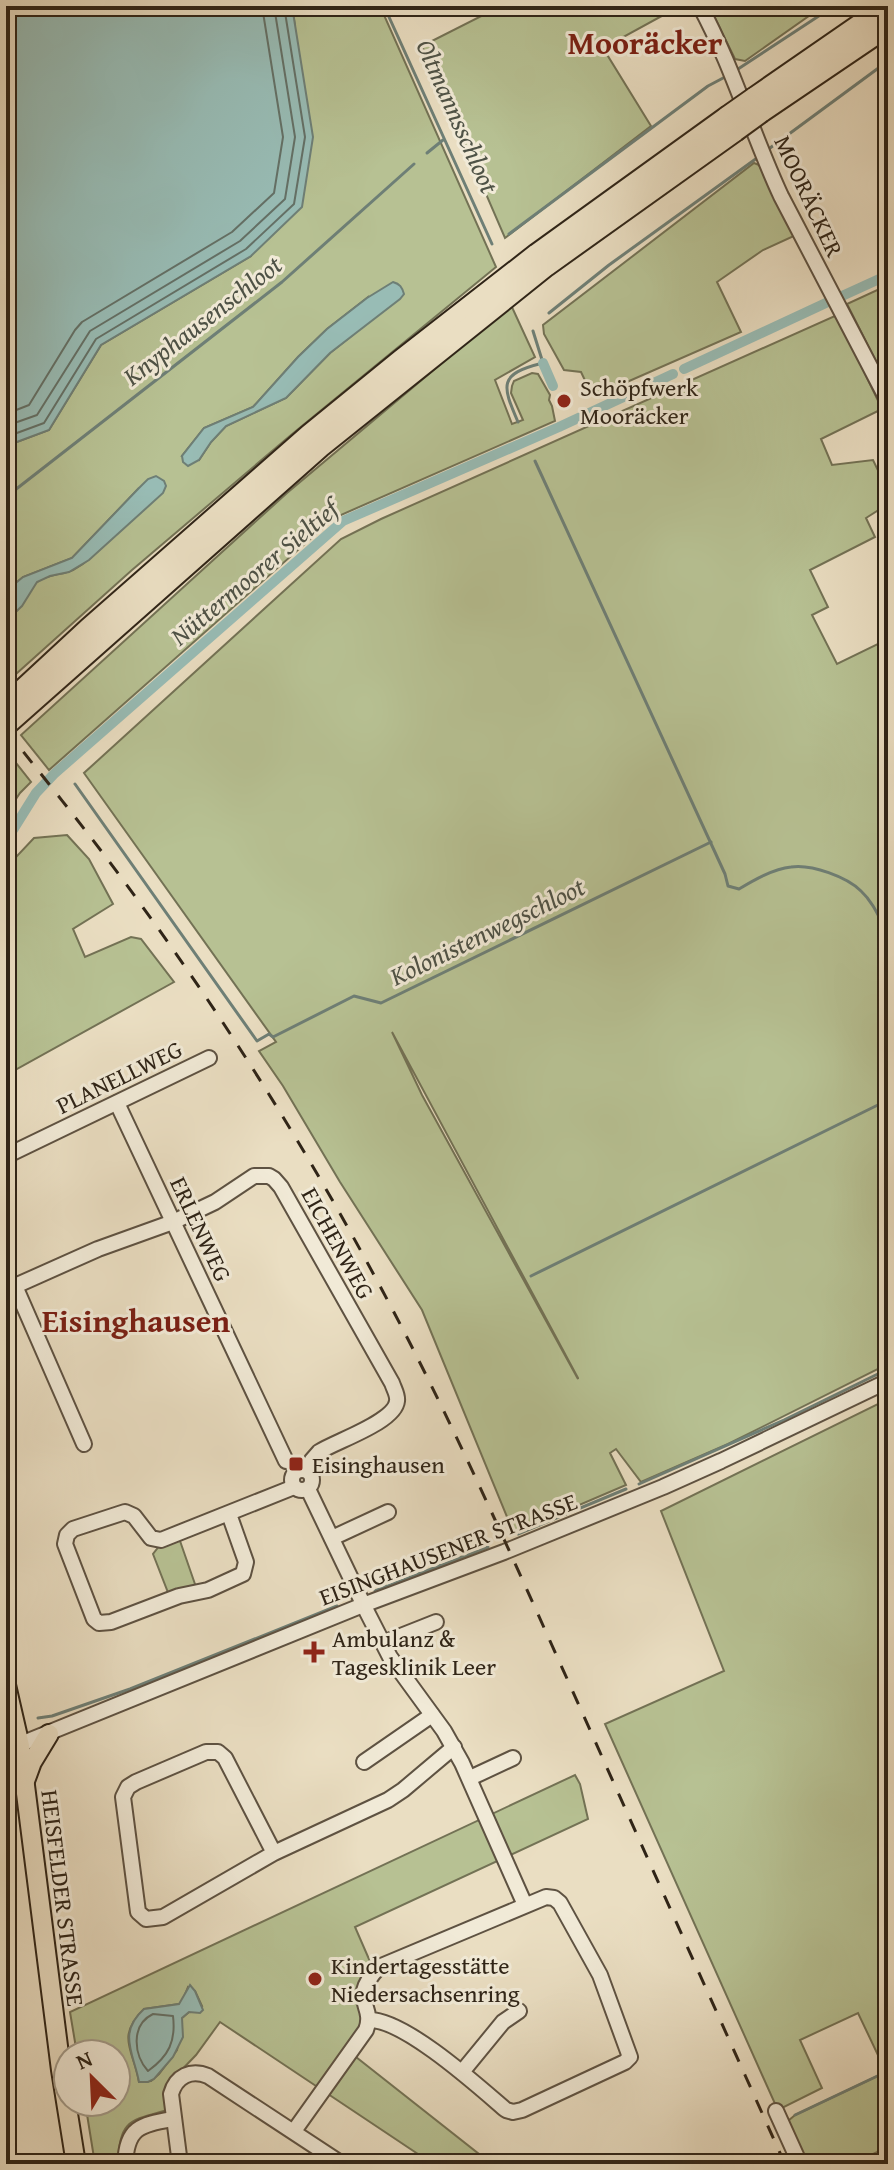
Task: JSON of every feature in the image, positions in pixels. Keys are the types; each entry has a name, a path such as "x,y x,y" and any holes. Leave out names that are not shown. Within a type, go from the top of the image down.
{"highway":[{"path":"8,716 377,400 546,266 887,6"},
{"path":"758,105 888,26"}],"main road":[{"name":"HEISFELDER STRASSE","path":"7,1692 11,1746 24,1784 76,2164"},
{"path":"24,1784 32,1762 49,1734"}],"street":[{"name":"MOORÄCKER","path":"700,6 740,92 781,196 888,401"},
{"name":"PLANELLWEG","path":"6,1156 209,1058"},
{"name":"ERLENWEG","path":"117,1103 286,1461"},
{"name":"EICHENWEG","path":"10,1288 98,1249 173,1222 215,1202 250,1178 261,1175 274,1179 392,1383 397,1400 390,1415 323,1449 312,1460 307,1471 313,1480 301,1488"},
{"path":"10,1288 84,1444"},
{"name":"EISINGHAUSENER STRASSE","path":"11,1746 49,1734 363,1605 663,1487 888,1381"},
{"path":"229,1514 246,1562 245,1571 240,1577 111,1622 99,1623 94,1619 65,1544 67,1535 73,1529 125,1512 134,1516 151,1538 161,1540 229,1514 301,1488 332,1538 383,1643 406,1681 454,1747 525,1905"},
{"path":"332,1538 388,1512"},
{"path":"383,1643 436,1622"},
{"path":"364,1762 432,1715"},
{"path":"274,1853 225,1758 218,1752 206,1752 136,1782 128,1787 123,1797 136,1906 146,1919 163,1917 274,1853 395,1796 454,1747"},
{"path":"470,1778 513,1758"},
{"path":"294,2131 366,2030 369,2020 363,1993 379,1967 541,1898 557,1900 568,1915 600,1975 630,2057 517,2112 506,2110 462,2072 415,2038 385,2022 369,2020"},
{"path":"462,2072 503,2022 519,2011"},
{"path":"180,2164 171,2094 181,2077 197,2073 208,2076 342,2164"},
{"path":"776,2111 800,2164"},
{"path":"125,2164 127,2144 133,2133 173,2119"}],"green space":[{"path":"292,6 380,6 496,267 291,435 132,570 6,683 6,621 37,582 73,570 104,545 139,488 72,558 23,577 6,591 6,446 49,430 101,345 251,256 295,26","holes":["367,298 354,334 330,353 286,398 226,426 199,460 182,456 204,428 253,407 327,329"]},
{"path":"501,6 680,6 603,48 651,126 505,238 422,46"},
{"path":"709,6 823,6 745,61 735,59"},
{"path":"754,163 759,165 796,235 763,250 717,282 741,332 595,396 581,372 564,370 544,334 543,325"},
{"path":"888,285 888,385 847,304"},
{"path":"511,305 535,357 495,380 512,424 523,420 511,393 514,381 532,373 538,374 550,395 555,421 334,518 49,770 21,735 287,493"},
{"path":"837,315 882,409 821,439 832,465 873,460 888,491 888,504 866,518 875,537 810,570 828,607 812,615 837,664 888,639 888,1364 728,1444 641,1482 616,1449 610,1453 626,1485 516,1532 512,1529 422,1310 259,1051 276,1042 84,773 341,539","holes":["392,1032 578,1379 422,1095"]},
{"path":"9,754 31,782 6,814 6,759"},
{"path":"67,835 89,859 113,904 73,929 85,957 131,937 141,939 174,982 6,1075 6,873 34,838"},
{"path":"888,1399 888,2147 852,2164 804,2164 788,2121 886,2072 858,2013 800,2040 822,2088 782,2108 776,2106 605,1724 724,1671 661,1511"},
{"path":"179,1538 196,1587 169,1595 153,1554 160,1545"},
{"path":"575,1775 580,1784 588,1819 355,1927 372,1966 357,1991 369,2031 356,2057 484,2158 487,2164 433,2164 220,2022 196,2055 170,2082 167,2110 135,2120 124,2130 118,2164 95,2164 88,2118 132,2118 132,2054 139,2082 151,2081 177,2050 182,2018 202,2006 195,1991 188,1987 179,2004 144,2009 130,2028 128,2038 74,2038 70,2012"}],"water":[{"path":"6,6 292,6 313,137 302,207 251,256 101,345 49,430 6,446"},
{"path":"393,282 402,289 404,294 400,299 330,353 286,398 226,426 199,460 188,466 183,462 182,456 204,428 253,407 327,329"},
{"path":"156,476 164,481 166,486 163,493 89,560 69,572 37,582 22,606 6,621 6,591 23,577 72,558 148,479"},
{"path":"190,1985 203,2010 200,2013 189,2012 182,2018 183,2037 173,2057 154,2079 139,2082 132,2038 129,2038 131,2027 144,2009 179,2004"}],"waterway":[{"name":"Oltmannsschloot","path":"384,6 492,244"},
{"path":"735,71 834,6"},
{"path":"770,148 888,61"},
{"path":"509,234 708,86 725,77"},
{"name":"Knyphausenschloot","path":"427,153 443,140"},
{"path":"549,313 609,265 757,158"},
{"name":"Knyphausenschloot","path":"6,497 282,282 414,164"},
{"name":"Nüttermoorer Sieltief","path":"842,296 888,275"},
{"name":"Nüttermoorer Sieltief","path":"684,369 828,302"},
{"name":"Kolonistenwegschloot","path":"518,422 509,399 508,383 518,372 543,363 533,331"},
{"name":"Oltmannsschloot","path":"543,363 553,386"},
{"name":"Nüttermoorer Sieltief","path":"6,841 36,793 54,774 343,521 673,374"},
{"name":"Kolonistenwegschloot","path":"535,461 728,886 739,889 784,868 819,870 847,881 861,891 888,934"},
{"name":"Kolonistenwegschloot","path":"75,784 257,1041 269,1034 273,1037 354,996 381,1003 711,842"},
{"path":"531,1276 888,1100"},
{"path":"639,1484 784,1420 888,1369"},
{"path":"518,1534 626,1489"},
{"path":"375,1591 488,1547"},
{"path":"38,1718 130,1689 337,1606"},
{"path":"795,2115 888,2071"}],"railway":[{"path":"6,730 174,950 264,1086 348,1227 451,1426 785,2164"}],"place":[{"name":"Schöpfwerk Mooräcker","path":"564,401"},
{"name":"Eisinghausen","path":"296,1464"},
{"name":"Ambulanz & Tagesklinik Leer","path":"314,1652"},
{"name":"Kindertagesstätte Niedersachsenring","path":"315,1979"}],"district":[{"name":"Mooräcker","path":"645,42"},
{"name":"Eisinghausen","path":"136,1320"}]}
